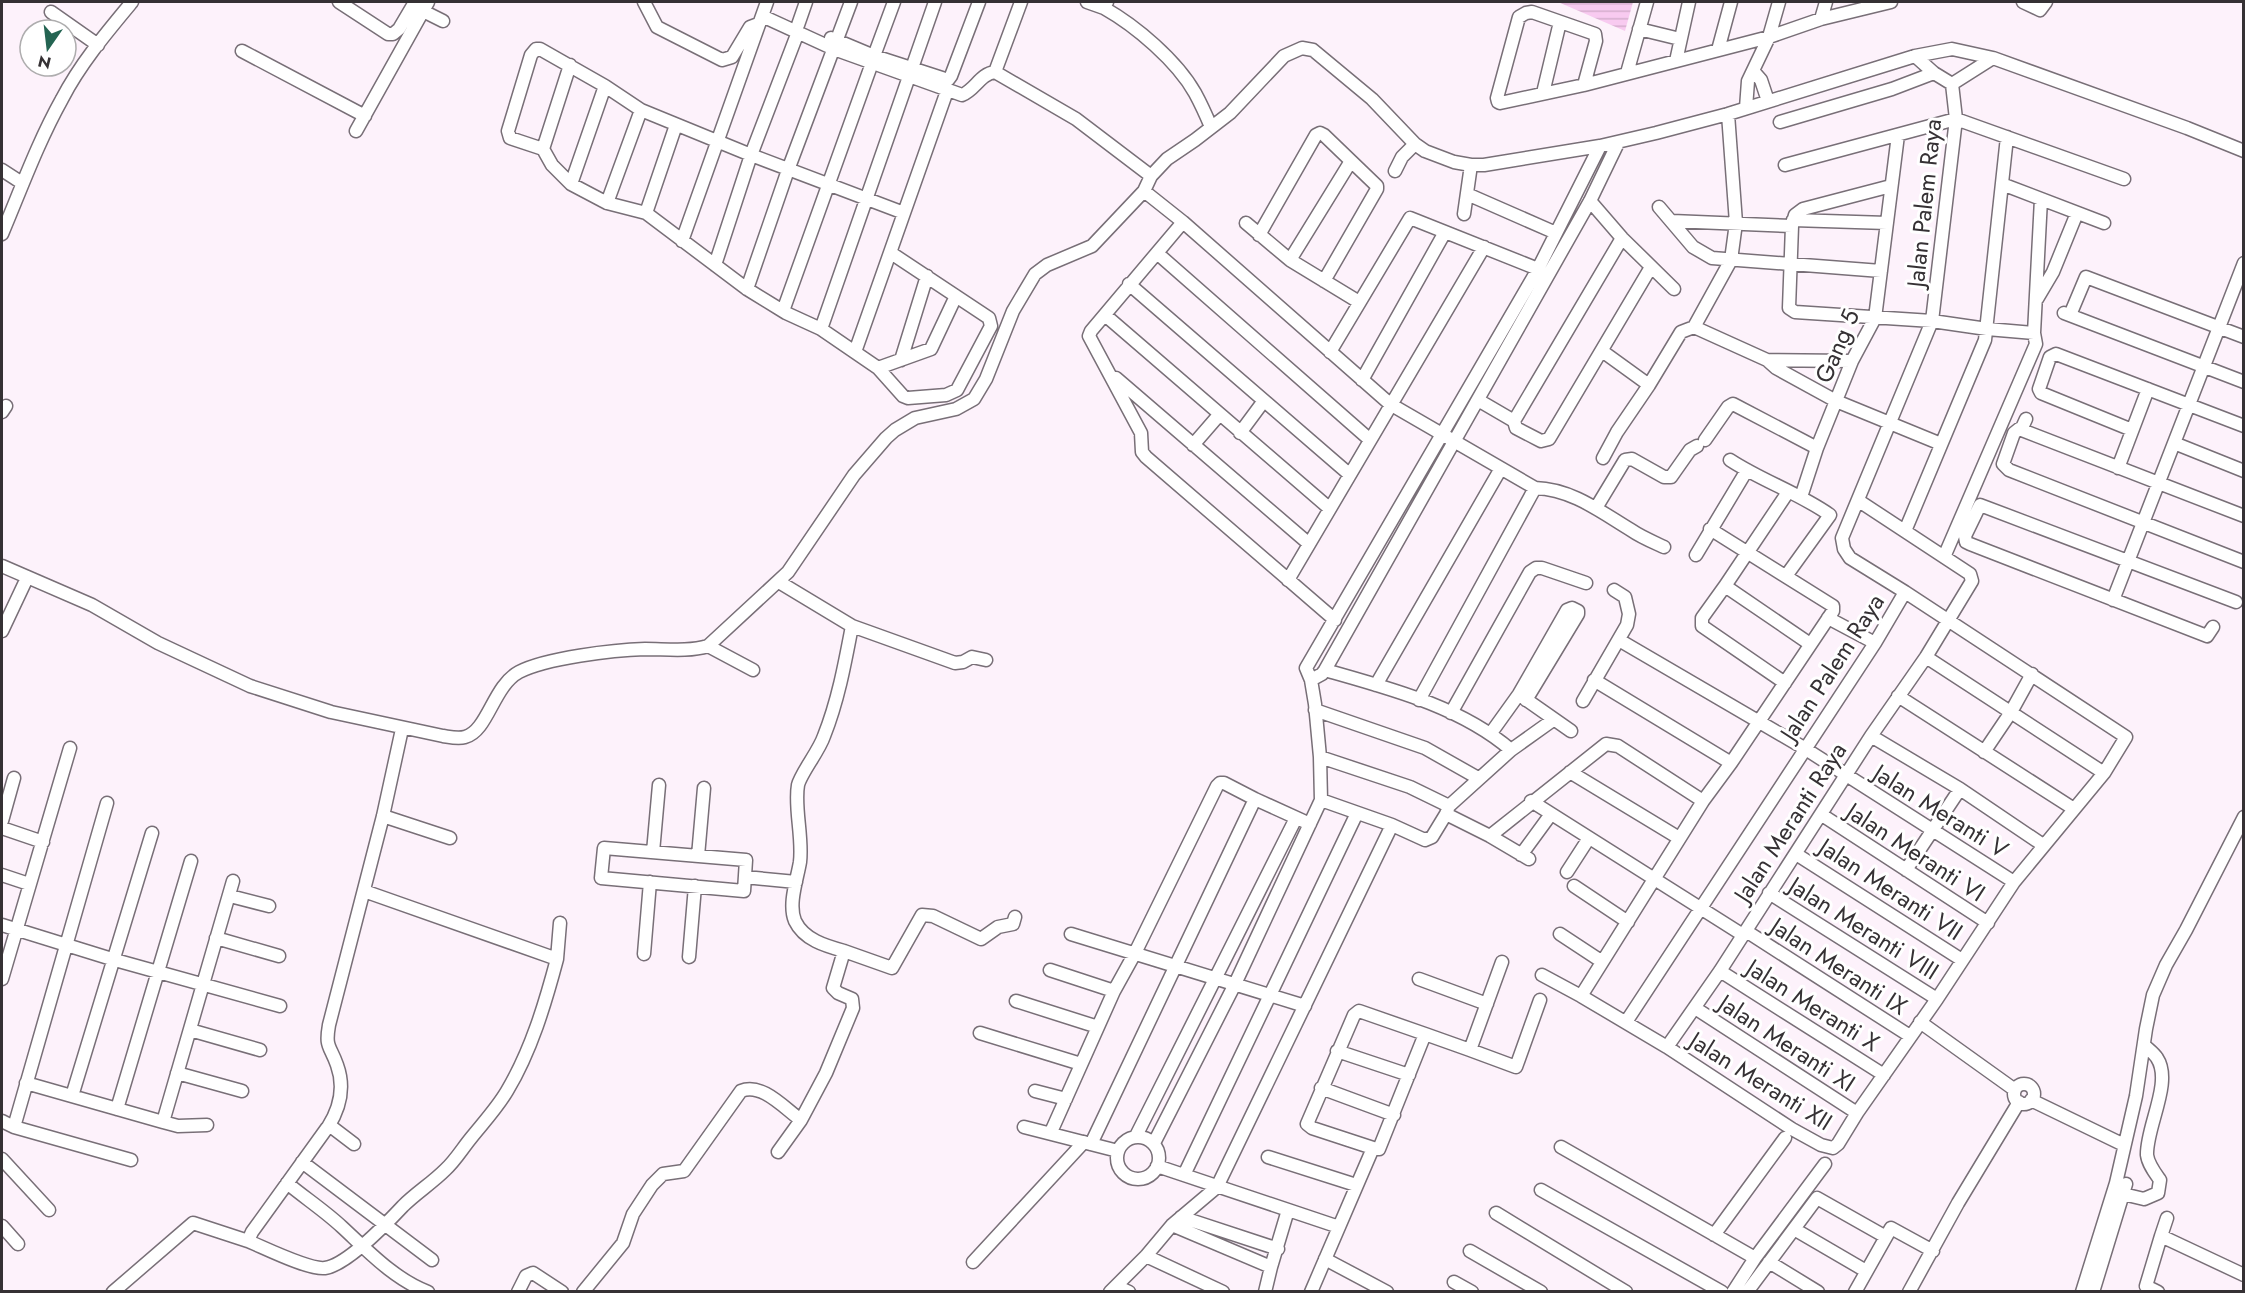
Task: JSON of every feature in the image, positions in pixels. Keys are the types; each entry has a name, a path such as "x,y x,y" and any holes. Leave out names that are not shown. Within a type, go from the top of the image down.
{"street":[{"path":"2,234 22,183 61,100 98,45 132,2"},
{"path":"339,2 357,6 387,34 393,34 422,5"},
{"path":"644,2 657,27 722,60 732,57 750,27 763,13"},
{"path":"715,266 751,155 806,2"},
{"path":"747,289 850,2"},
{"path":"783,311 894,2"},
{"path":"821,329 936,2"},
{"path":"910,73 949,79 979,2"},
{"path":"995,72 1021,2"},
{"path":"1086,2 1106,5 1180,72 1196,93 1211,127"},
{"path":"1627,74 1647,2"},
{"path":"1676,61 1689,2"},
{"path":"1718,50 1731,2"},
{"path":"1746,108 1746,87 1770,37 1779,2"},
{"path":"1821,19 1826,2"},
{"path":"1584,85 1596,37 1594,34 1532,12 1519,17 1497,99 1500,103 1584,85 1627,74 1770,37 1867,5 1891,2"},
{"path":"2023,2 2040,10 2046,2"},
{"path":"422,5 443,21"},
{"path":"356,131 422,5"},
{"path":"51,12 98,45"},
{"path":"763,13 873,60 910,73 948,91 964,95 986,75 995,72 1076,119 1152,176"},
{"path":"682,241 763,13"},
{"path":"1543,93 1560,22"},
{"path":"1640,29 1680,39"},
{"path":"904,213 788,170 641,110 605,86 540,49 536,48 531,55 508,135 511,139 543,149 552,165 571,184 607,203 646,213 747,289 783,311 821,329 878,368 903,396 908,398 946,395"},
{"path":"2,566 92,604 158,643 250,686 331,712 443,736 468,737 479,728 496,695 510,678 527,668 548,662 633,650 697,649 708,646 779,582 799,557 854,475 886,438 906,422 963,406 974,399 982,389 1013,311 1035,274 1047,265 1092,246 1144,191 1152,176 1167,159 1195,140 1237,105 1284,56 1291,51 1306,48 1313,50 1372,99 1415,144 1439,158 1471,165 1484,165 1618,143 1728,114 1915,56 1952,49 1993,58 2244,151"},
{"path":"242,51 364,116"},
{"path":"1915,56 1934,73 1952,84 1993,58"},
{"path":"543,149 570,65"},
{"path":"1754,72 1761,80 1768,101"},
{"path":"1780,122 1892,89 1934,73"},
{"name":"Jalan Palem Raya","path":"1626,1022 1875,643 1905,592 1846,554 1842,538 1932,321 1956,119 1952,84"},
{"path":"571,184 605,86"},
{"path":"855,352 948,91"},
{"path":"607,203 641,110"},
{"path":"1603,458 1681,332 1694,327 1731,260 1736,223 1728,114"},
{"path":"1785,165 1956,119 2124,179"},
{"path":"646,213 676,125"},
{"path":"1259,235 1316,135 1320,133 1324,135 1377,186 1324,281"},
{"name":"Gang 5","path":"1801,497 1817,448 1852,361 1875,318 1898,135"},
{"path":"1905,531 1978,360 1987,329 2007,136"},
{"path":"1311,680 1325,670 1590,201 1618,143"},
{"path":"1395,171 1402,157 1415,144"},
{"path":"1154,1143 1234,984 1321,800 1320,757 1315,710 1311,680 1306,668 1538,269 1600,146"},
{"path":"1290,260 1351,161"},
{"path":"1464,214 1471,165"},
{"path":"2,170 22,183"},
{"path":"2002,184 2104,223"},
{"path":"1891,186 1803,209 1796,213 1793,223 1788,305 1791,311 1932,321 2034,333"},
{"path":"1144,191 1183,222 1390,404 1500,470 1535,488 1562,492 1596,508 1664,548"},
{"path":"1467,194 1556,232"},
{"path":"1859,501 1944,556 2036,344 2034,333 2041,199"},
{"path":"1590,201 1622,238 1674,289"},
{"path":"1659,207 1699,252 1712,258 1881,271"},
{"path":"2037,299 2053,272 2077,213"},
{"path":"1565,217 1577,223"},
{"path":"1330,352 1408,220 1413,218 1538,269"},
{"path":"1672,221 1887,223"},
{"path":"1183,222 1129,284 1089,336 1141,433 1142,452 1146,458 1335,620"},
{"path":"1246,223 1290,260 1359,302"},
{"path":"1362,380 1445,232"},
{"path":"1622,238 1514,421 1514,426 1541,441 1547,441 1651,267"},
{"path":"1288,580 1484,247"},
{"path":"1157,253 1369,439"},
{"path":"891,254 988,318 991,326 961,386 946,395 932,413"},
{"path":"2113,600 2218,327 2239,290 2244,263"},
{"path":"901,360 927,276"},
{"path":"2244,337 2086,278 2067,314 2244,382"},
{"path":"1129,284 1349,474"},
{"path":"878,368 923,354 931,349 956,296"},
{"path":"1105,315 1329,508"},
{"path":"1694,327 1767,360 1776,368 1836,401 1941,444"},
{"path":"1602,351 1649,385"},
{"path":"2133,430 2041,393 2039,389 2050,357 2056,354 2244,426"},
{"path":"1767,360 1852,361"},
{"path":"1111,374 1308,543"},
{"path":"2118,468 2148,389"},
{"path":"1478,400 1514,421"},
{"path":"1240,432 1263,402"},
{"path":"1596,508 1626,459 1632,459 1664,477 1671,477 1690,450 1701,443 1728,407 1733,404 1817,448"},
{"path":"1193,445 1219,415"},
{"path":"2244,516 2118,468 2024,424 2014,433 2003,464 2004,467 2244,561"},
{"path":"2174,443 2244,471"},
{"path":"1730,460 1848,524"},
{"path":"1376,685 1500,470"},
{"path":"1696,555 1747,470"},
{"path":"1419,700 1535,488"},
{"path":"1785,683 1702,626 1702,618 1748,554 1788,492"},
{"path":"2213,627 2207,636 1970,544 1966,542 1965,536 1980,505 2236,602"},
{"path":"1786,576 1830,515"},
{"path":"1581,996 1703,801 1833,611 1833,606 1710,530"},
{"name":"Jalan Meranti Raya","path":"1667,1047 1720,971 1971,585 1970,574 1944,556"},
{"path":"1451,713 1530,572 1536,568 1542,568 1587,582"},
{"path":"2,630 27,578"},
{"path":"779,582 852,626 955,663 972,657 986,660"},
{"path":"1725,586 1810,644"},
{"path":"1583,701 1627,625 1628,606 1625,597 1614,590"},
{"path":"1857,1113 1988,924 2014,882 2104,773 2125,739 2125,734 1905,592"},
{"path":"1491,733 1523,697 1578,611 1571,607 1567,610 1523,697"},
{"path":"1828,618 1875,643"},
{"path":"852,626 835,707 820,746 799,782 797,794 801,836 800,862 793,915 799,927 811,939 892,968 922,915 933,916 981,939 998,927 1012,924 1015,917"},
{"name":"Jalan Meranti V","path":"1619,640 1804,748 2014,882"},
{"path":"708,646 753,670"},
{"path":"1926,657 2104,773"},
{"path":"1325,670 1376,685 1451,713 1491,733 1511,750"},
{"path":"1984,752 2011,712 2032,674"},
{"path":"1594,680 1731,763"},
{"path":"1898,696 2074,809"},
{"path":"1523,697 1571,731"},
{"path":"1315,710 1425,748 1478,778"},
{"path":"1321,800 1429,840 1447,810 1478,778 1511,750 1553,720"},
{"path":"248,1241 252,1232 328,1127 336,1114 342,1095 338,1066 327,1046 326,1039 383,816 402,729"},
{"path":"1871,736 1959,789 2043,845"},
{"path":"1490,836 1601,746 1612,744 1703,801"},
{"path":"2,976 70,748"},
{"path":"1320,757 1410,787 1525,857 1551,814"},
{"path":"1570,772 1679,838"},
{"path":"2,821 14,778"},
{"path":"1051,1132 1114,991 1217,786 1224,783 1310,824"},
{"path":"653,852 659,784"},
{"path":"698,856 705,788"},
{"path":"1906,870 1959,789"},
{"path":"973,1262 1087,1143 1255,799"},
{"name":"Jalan Meranti IX","path":"1531,801 1700,908 1910,1036"},
{"path":"14,1127 107,803"},
{"path":"1184,1175 1357,813"},
{"name":"Jalan Meranti VI","path":"1822,815 1988,924"},
{"path":"383,816 450,838"},
{"path":"2093,1292 2136,1096 2153,995 2166,965 2244,817"},
{"path":"1136,1136 1296,818"},
{"path":"1113,1289 1176,1221 1218,1187 1392,825"},
{"path":"2,828 43,842"},
{"path":"72,1096 152,833"},
{"path":"1567,872 1589,838"},
{"path":"604,848 653,852 746,860 744,891 601,878 604,848"},
{"name":"Jalan Meranti VII","path":"1796,854 1962,960"},
{"path":"117,1109 191,861"},
{"path":"2,875 29,884"},
{"path":"745,877 796,882"},
{"path":"163,1122 233,880"},
{"path":"644,954 651,882"},
{"path":"689,957 695,886"},
{"path":"1574,886 1628,922"},
{"path":"364,891 557,959"},
{"name":"Jalan Meranti VIII","path":"1769,893 1937,999"},
{"path":"230,896 269,906"},
{"path":"113,1292 193,1223 322,1268 337,1264 361,1246 385,1226 418,1192 446,1170 507,1091 529,1044 549,990 557,959 560,923"},
{"path":"2,925 159,973 280,1006"},
{"path":"1071,934 1269,996 1305,1005"},
{"path":"1560,934 1601,961"},
{"path":"216,938 279,956"},
{"path":"778,1152 801,1120 826,1073 854,1005 852,999 838,993 833,988 844,951"},
{"path":"1470,1050 1502,962"},
{"path":"1050,970 1114,991"},
{"name":"Jalan Meranti X","path":"1720,971 1884,1075"},
{"name":"Jalan Meranti XII","path":"1542,975 1626,1022 1792,1129 1821,1145 1833,1148 1838,1144 1857,1113"},
{"path":"1419,979 1487,1004"},
{"path":"1425,1034 1379,1149 1308,1126 1307,1122 1321,1088 1354,1015 1359,1011 1425,1034 1470,1050 1516,1067 1540,1000"},
{"path":"1016,1001 1098,1027"},
{"name":"Jalan Meranti XI","path":"1695,1008 1857,1113"},
{"path":"1920,1022 2022,1098 2124,1145"},
{"path":"190,1030 260,1050"},
{"path":"980,1034 1081,1065"},
{"path":"2082,1292 2124,1189 2144,1199 2158,1193 2160,1180 2147,1157 2150,1128 2159,1100 2163,1074 2159,1060 2144,1045"},
{"path":"1337,1052 1408,1075"},
{"path":"177,1073 242,1091"},
{"path":"26,1083 178,1126 207,1125"},
{"path":"1321,1088 1394,1115"},
{"path":"583,1292 623,1244 631,1219 652,1185 663,1174 684,1171 741,1091 753,1089 768,1095 801,1120"},
{"path":"1035,1091 1066,1099"},
{"path":"1909,1292 1958,1203 2022,1098"},
{"path":"2,1121 14,1127 131,1160"},
{"path":"1024,1126 1119,1150"},
{"path":"328,1127 333,1128 354,1144"},
{"path":"1136,1136 1154,1143 1159,1152 1157,1166 1154,1172 1146,1178 1136,1179 1126,1175 1119,1167 1117,1157 1119,1150 1126,1140 1136,1136"},
{"path":"1714,1235 1785,1138"},
{"path":"1561,1147 1755,1258"},
{"path":"1311,1292 1372,1148"},
{"path":"1268,1157 1356,1185"},
{"path":"2,1159 49,1210"},
{"path":"302,1162 432,1260"},
{"path":"1733,1292 1755,1258 1825,1164"},
{"path":"1157,1166 1339,1227"},
{"path":"287,1183 342,1226 361,1246 412,1285 428,1292"},
{"path":"1541,1190 1722,1292"},
{"path":"1747,1292 1817,1198 1886,1237"},
{"path":"1265,1292 1288,1210"},
{"path":"1496,1213 1626,1292"},
{"path":"2150,1290 2167,1218"},
{"path":"1176,1221 1278,1249"},
{"path":"1176,1221 1271,1267"},
{"path":"2,1226 18,1244"},
{"path":"1854,1292 1891,1228 1933,1251"},
{"path":"1794,1229 1866,1271"},
{"path":"2161,1236 2244,1275"},
{"path":"1470,1251 1541,1292"},
{"path":"1146,1256 1223,1292"},
{"path":"1325,1259 1387,1292"},
{"path":"1769,1262 1818,1292"},
{"path":"518,1292 526,1276 533,1273 562,1292"},
{"path":"1454,1282 1472,1292"},
{"path":"1113,1289 1129,1292"}],"shaded area":[{"path":"1558,2 1633,2 1625,31"}]}
